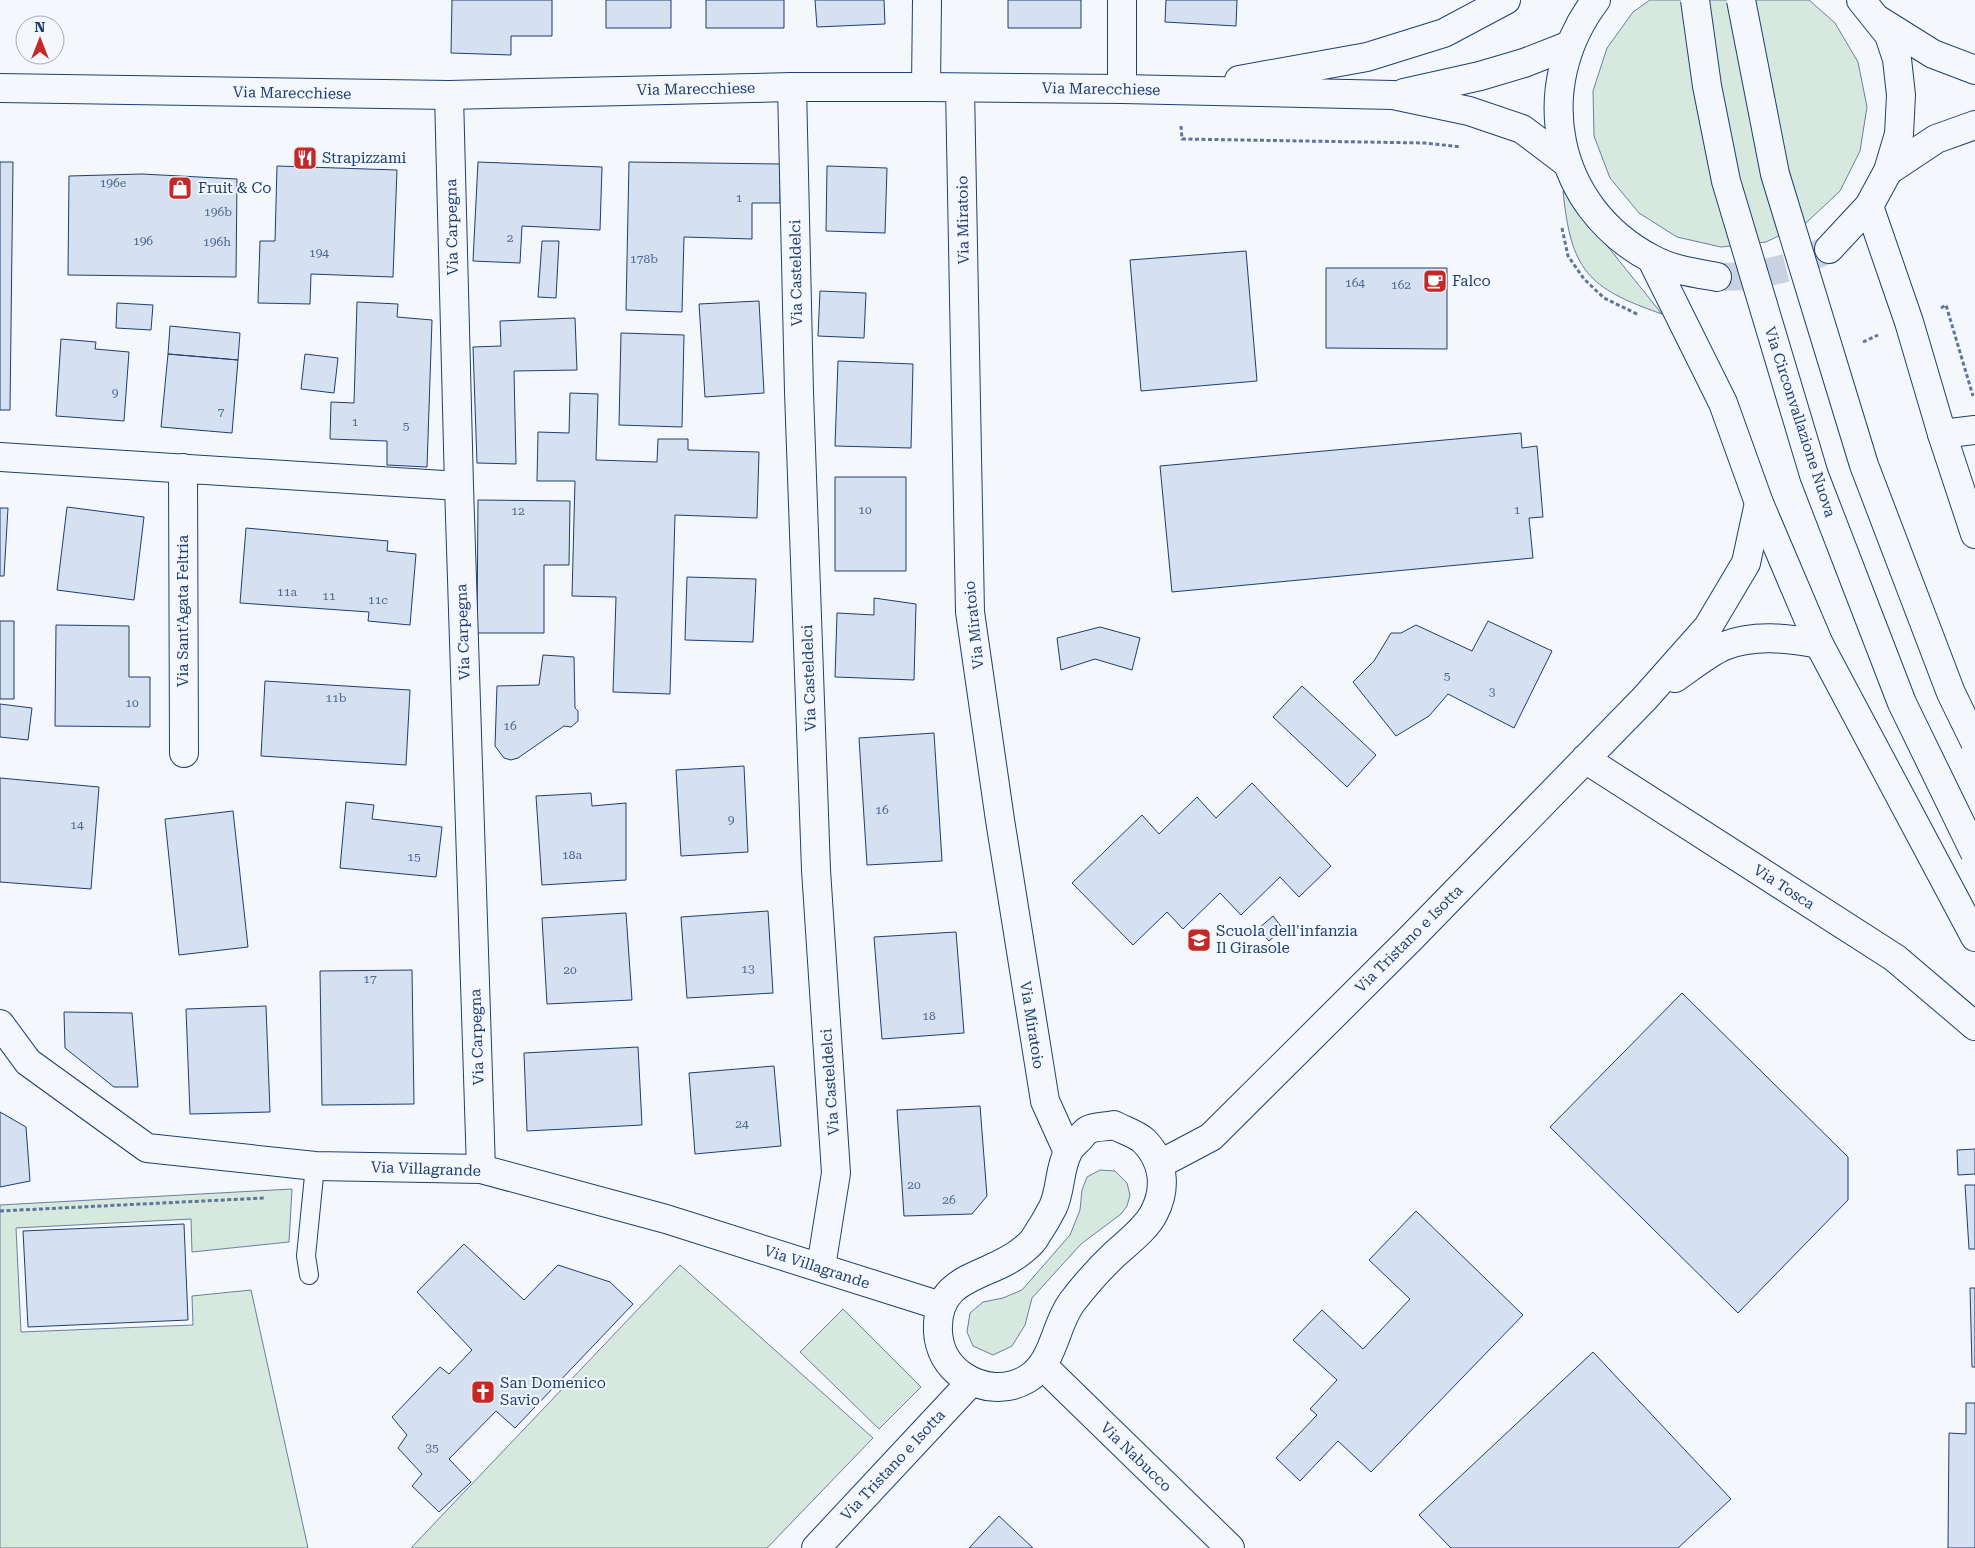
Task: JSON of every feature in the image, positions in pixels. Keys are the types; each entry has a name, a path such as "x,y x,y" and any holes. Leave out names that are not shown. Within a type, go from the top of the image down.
{"street":[{"path":"926,87 927,0"},
{"path":"1122,0 1122,89"},
{"path":"1180,90 1367,57 1444,33 1506,0"},
{"path":"1596,0 1584,16 1570,45 1561,74 1558,109 1560,137 1567,163 1580,192 1600,219 1624,242 1652,260 1682,271 1717,278"},
{"name":"Via Circonvallazione Nuova","path":"1695,0 1707,86 1726,181 1814,475 1902,704 1975,854"},
{"path":"1741,0 1776,174 1864,466 1951,693 1975,742"},
{"path":"1869,9 1933,54 1975,70"},
{"path":"1829,249 1869,206 1888,171 1899,134 1901,95 1897,59 1889,35 1869,9"},
{"name":"Via Marecchiese","path":"1393,95 1480,76 1524,63 1570,45"},
{"name":"Via Marecchiese","path":"0,88 449,95 792,87 926,87 1393,95 1469,110 1522,129 1567,163"},
{"name":"Via Casteldelci","path":"792,87 799,392 816,870 836,1173 821,1267"},
{"name":"Via Miratoio","path":"960,88 970,612 1003,839 1045,1101 1068,1152"},
{"name":"Via Carpegna","path":"449,95 459,486 481,1169"},
{"path":"1888,171 1936,139 1975,125"},
{"path":"1869,206 1909,322 1942,434 1975,534"},
{"path":"1652,260 1723,403 1759,503 1819,644 1975,937"},
{"path":"1942,434 1975,430"},
{"path":"0,457 459,486"},
{"name":"Via Sant'Agata Feltria","path":"183,468 184,753"},
{"name":"Via Tristano e Isotta","path":"1160,1164 1211,1137 1411,938 1645,698 1708,626 1746,563 1759,503"},
{"name":"Via Tristano e Isotta","path":"1645,698 1723,646 1755,638 1787,638 1819,644"},
{"name":"Via Tosca","path":"1585,759 1895,958 1975,1026"},
{"name":"Via Villagrande","path":"0,1024 28,1062 147,1148 315,1166 481,1169 666,1220 941,1306"},
{"path":"1114,1126 1143,1139 1160,1164 1162,1189 1154,1214 1133,1238 1089,1280 1070,1304 1057,1330 1052,1348 1042,1365 1028,1378 1010,1386 990,1387 971,1382 956,1372 945,1358 938,1341 937,1323 941,1306 950,1291 967,1278 1015,1256 1034,1240 1054,1206 1068,1152 1088,1129 1114,1126"},
{"name":"Via Nabucco","path":"1042,1365 1230,1548"},
{"name":"Via Tristano e Isotta","path":"816,1548 971,1382"}],"lane":[{"path":"309,1275 306,1256 315,1166"}],"path":[{"path":"1180,90 1182,140 1425,143 1462,147"},
{"path":"1562,227 1568,256 1584,279 1604,298 1644,317"},
{"path":"1946,305 1975,402"},
{"path":"0,1211 312,1195"}],"shaded area":[{"path":"1650,0 1809,0 1835,23 1858,62 1867,107 1860,151 1840,191 1807,222 1766,242 1721,247 1677,237 1639,213 1610,178 1594,136 1593,91 1607,48 1633,12"},
{"path":"1563,191 1662,314 1616,295 1587,272 1578,258 1571,240"},
{"path":"1100,1170 1115,1171 1127,1183 1130,1195 1127,1206 1121,1214 1081,1244 1032,1298 1025,1325 1012,1346 993,1355 973,1346 967,1332 970,1313 983,1302 1003,1298 1022,1290 1070,1235 1080,1210 1082,1190 1087,1177"},
{"path":"292,1189 289,1242 192,1252 191,1219 16,1228 21,1332 193,1325 192,1296 251,1290 308,1548 0,1548 0,1205"},
{"path":"680,1265 873,1438 767,1548 411,1548"},
{"path":"843,1309 921,1387 879,1429 800,1352"}],"building":[{"path":"452,0 552,0 552,36 511,36 511,55 451,53"},
{"path":"606,0 671,0 671,28 606,28"},
{"path":"706,0 784,0 784,28 706,28"},
{"path":"815,0 884,0 885,24 817,27"},
{"path":"1008,0 1081,0 1081,28 1008,28"},
{"path":"1166,0 1237,0 1236,26 1165,22"},
{"path":"0,162 13,162 10,410 0,410"},
{"path":"478,162 602,167 600,230 522,226 520,263 473,261"},
{"path":"629,162 780,164 780,203 752,203 752,239 684,237 682,312 626,310"},
{"path":"277,166 397,170 393,277 311,274 310,304 258,303 260,241 275,241"},
{"path":"827,166 887,168 885,233 826,231"},
{"path":"142,174 237,179 236,277 68,275 69,176"},
{"path":"542,241 559,241 556,298 538,297"},
{"path":"1246,251 1257,381 1141,391 1130,260"},
{"path":"1326,268 1447,268 1447,349 1326,348"},
{"path":"820,291 866,293 864,338 818,336"},
{"path":"759,301 764,393 705,397 699,304"},
{"path":"357,302 398,304 397,317 432,320 427,467 387,465 387,441 330,439 331,402 354,403"},
{"path":"117,303 153,305 151,330 116,328"},
{"path":"575,318 577,370 514,371 516,464 477,463 473,347 501,346 500,321"},
{"path":"170,326 240,333 238,360 168,354"},
{"path":"621,333 684,335 682,427 619,425"},
{"path":"61,339 96,342 95,349 129,352 124,421 56,416"},
{"path":"168,354 238,360 232,433 161,427"},
{"path":"305,354 338,358 334,393 301,389"},
{"path":"838,361 913,364 911,448 835,446"},
{"path":"570,393 598,394 596,460 657,462 658,439 688,439 688,450 759,452 757,518 675,515 670,694 613,692 616,597 572,596 575,481 537,481 538,432 569,433"},
{"path":"1521,433 1522,448 1537,446 1543,517 1529,518 1533,558 1172,592 1160,466"},
{"path":"835,477 906,477 906,571 835,571"},
{"path":"478,500 570,501 569,565 544,565 544,633 477,633"},
{"path":"67,507 144,517 134,600 57,590"},
{"path":"0,508 8,508 4,576 0,576"},
{"path":"246,528 388,541 387,551 416,554 410,625 368,621 369,612 240,603"},
{"path":"687,577 756,579 753,642 685,640"},
{"path":"874,598 916,604 914,680 835,677 837,613 874,615"},
{"path":"0,621 14,621 14,699 0,699"},
{"path":"1488,621 1552,651 1514,728 1448,694 1429,716 1396,736 1353,682 1374,661 1391,633 1401,633 1416,625 1472,651"},
{"path":"56,625 129,626 129,677 150,677 150,727 55,726"},
{"path":"1100,627 1140,638 1132,670 1095,659 1061,670 1057,638"},
{"path":"543,655 574,657 575,708 578,711 578,721 571,727 564,726 518,758 511,760 504,758 495,746 497,686 539,685"},
{"path":"265,681 410,690 406,765 261,756"},
{"path":"1302,686 1376,755 1347,787 1273,717"},
{"path":"0,704 32,708 28,740 0,737"},
{"path":"934,733 942,861 867,865 859,738"},
{"path":"744,766 748,852 681,856 676,770"},
{"path":"0,778 99,787 91,889 0,882"},
{"path":"1252,783 1331,866 1299,897 1280,877 1241,915 1220,893 1183,929 1167,912 1133,945 1072,883 1142,815 1159,834 1197,797 1216,818"},
{"path":"591,793 592,806 626,803 626,880 542,885 536,796"},
{"path":"346,802 374,805 372,819 442,827 436,877 340,868"},
{"path":"233,811 248,947 179,955 165,819"},
{"path":"768,911 773,993 687,998 681,917"},
{"path":"626,913 632,1000 547,1004 542,918"},
{"path":"1273,916 1283,929 1269,941 1258,929"},
{"path":"956,932 964,1033 882,1039 874,937"},
{"path":"412,970 414,1104 322,1105 320,971"},
{"path":"1682,993 1848,1157 1848,1200 1738,1313 1550,1127"},
{"path":"266,1006 270,1112 190,1114 186,1009"},
{"path":"64,1012 132,1013 138,1087 114,1087 65,1048"},
{"path":"638,1047 642,1125 527,1131 524,1053"},
{"path":"774,1066 781,1146 695,1154 689,1073"},
{"path":"980,1106 987,1196 972,1214 904,1216 897,1110"},
{"path":"0,1112 26,1127 30,1181 0,1187"},
{"path":"1975,1149 1975,1174 1958,1175 1957,1150"},
{"path":"1965,1185 1975,1185 1975,1249 1969,1249"},
{"path":"1416,1211 1523,1315 1371,1472 1338,1441 1300,1481 1276,1458 1317,1415 1310,1409 1337,1380 1293,1340 1322,1310 1363,1349 1410,1299 1369,1260"},
{"path":"184,1224 188,1320 28,1327 23,1231"},
{"name":"San Domenico Savio","path":"464,1244 524,1300 558,1265 610,1282 633,1304 515,1428 496,1411 449,1459 471,1482 439,1512 412,1486 422,1474 398,1448 407,1435 392,1417 440,1367 449,1374 472,1350 417,1292"},
{"path":"1970,1288 1975,1288 1975,1367 1972,1367"},
{"path":"1593,1352 1731,1499 1678,1548 1451,1548 1419,1515"},
{"path":"1966,1403 1975,1403 1975,1548 1948,1548 1949,1433 1966,1434"},
{"path":"999,1516 1033,1548 969,1548"}],"tunnel":[{"path":"1717,277 1753,276 1790,267 1829,249"}],"place":[{"name":"Strapizzami","path":"305,158"},
{"name":"Fruit & Co","path":"180,188"},
{"name":"Falco","path":"1435,281"},
{"name":"Scuola dell'infanzia Il Girasole","path":"1199,940"},
{"name":"San Domenico Savio","path":"483,1392"}]}
